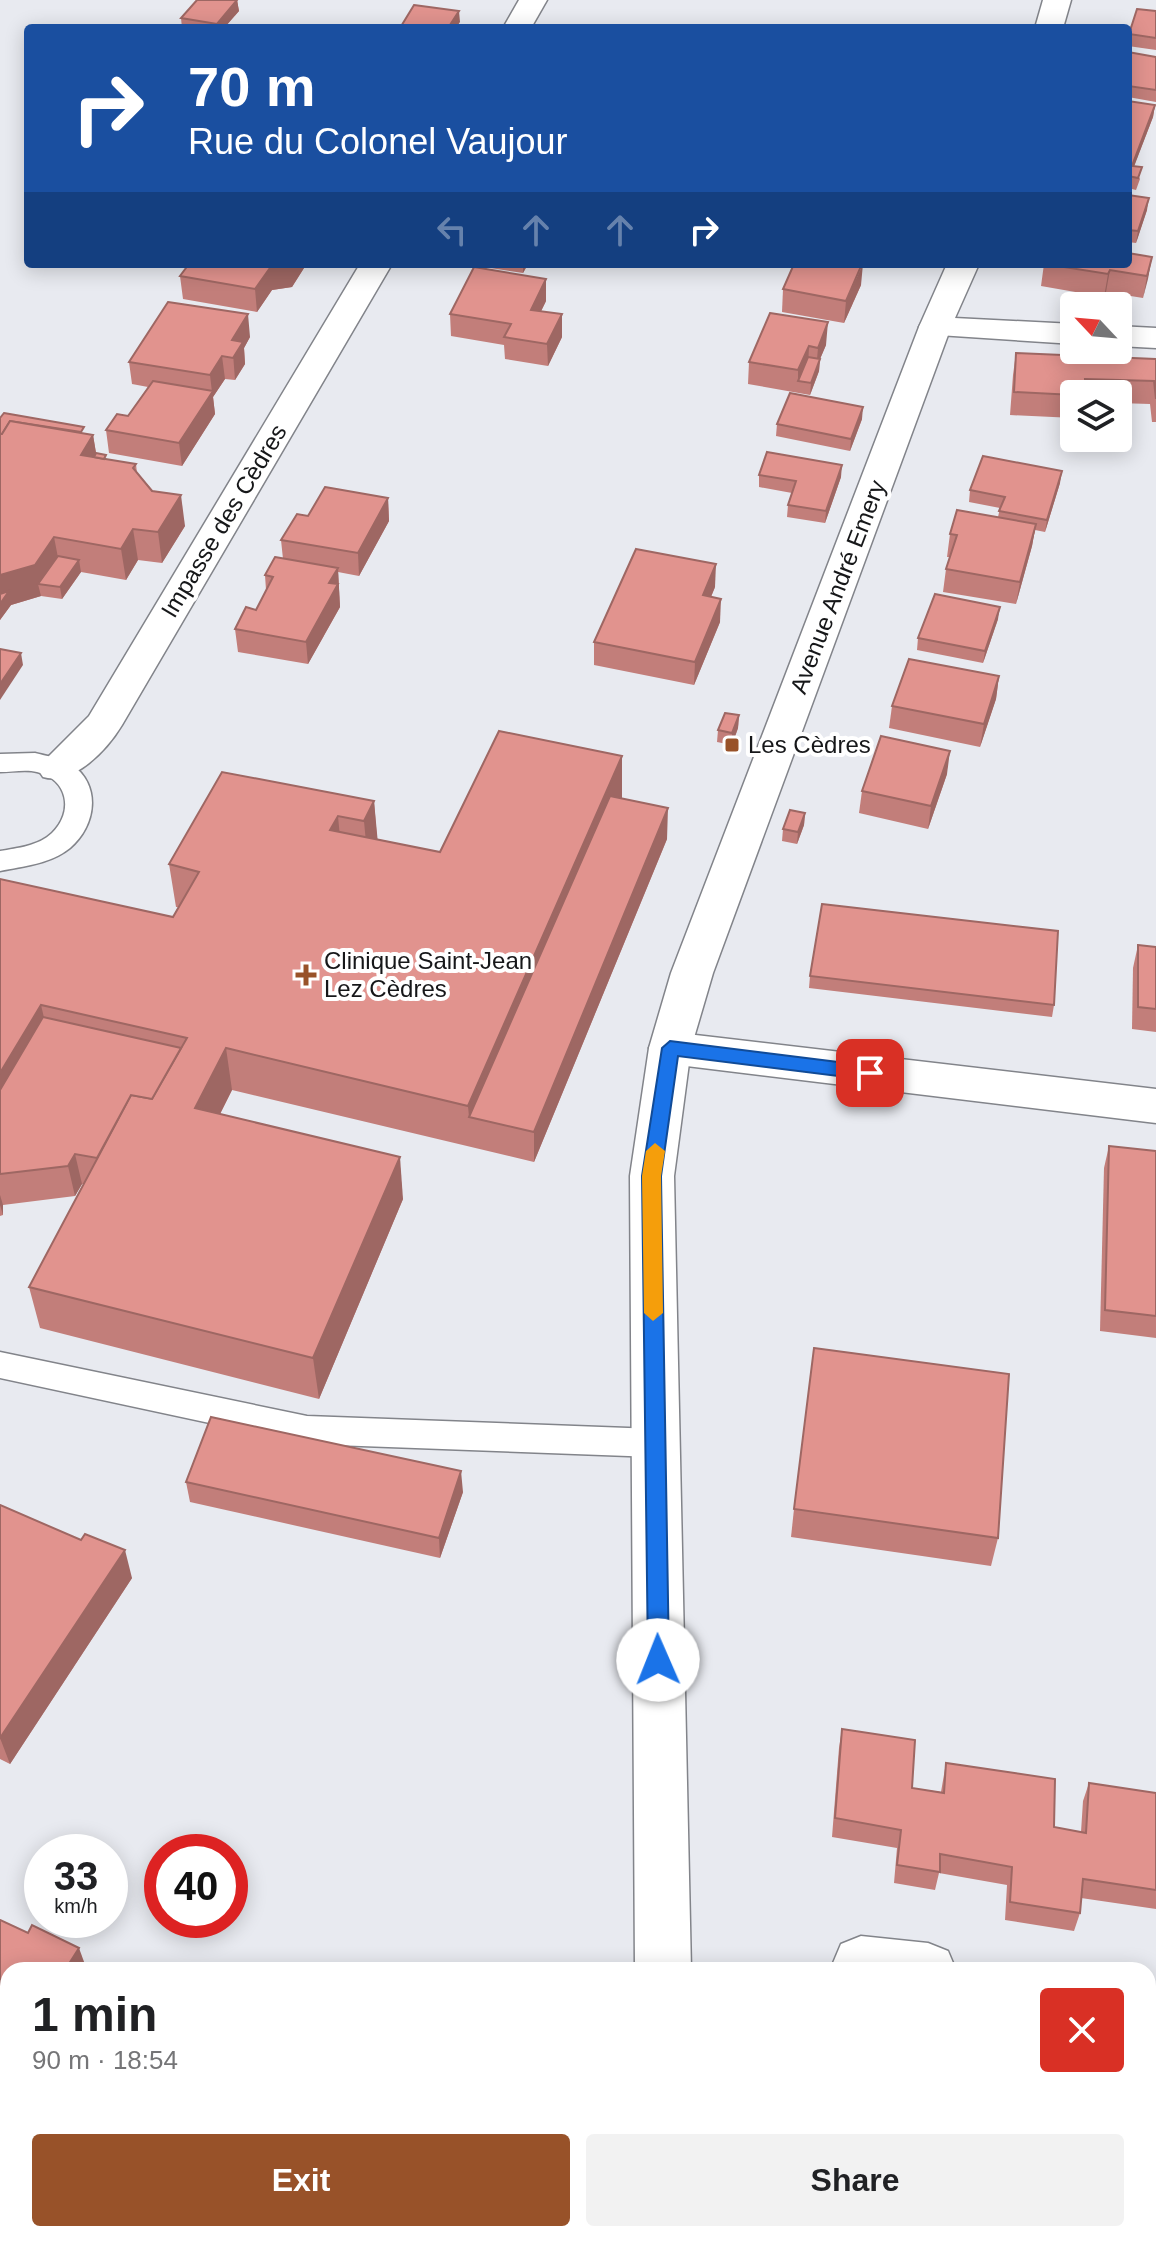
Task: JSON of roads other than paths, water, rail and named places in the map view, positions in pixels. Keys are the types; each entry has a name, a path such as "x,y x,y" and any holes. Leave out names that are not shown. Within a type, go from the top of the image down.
{"street":[{"path":"519,24 533,0"},
{"path":"1050,24 1057,0"},
{"name":"Impasse des Cèdres","path":"57,768 103,725 374,268"},
{"name":"Avenue André Emery","path":"663,1962 652,1176 670,1048 692,973 935,327 961,268"},
{"path":"935,327 1060,333"},
{"path":"1132,337 1156,338"},
{"path":"670,1048 1156,1106"}],"lane":[{"path":"0,763 37,762 57,768 73,779 81,793 82,810 75,827 60,842 40,854 0,861"},
{"path":"0,1365 307,1430 655,1443"}],"place":[{"name":"Les Cèdres","path":"732,745"},
{"name":"Clinique Saint-Jean Lez Cèdres","path":"306,975"}]}
